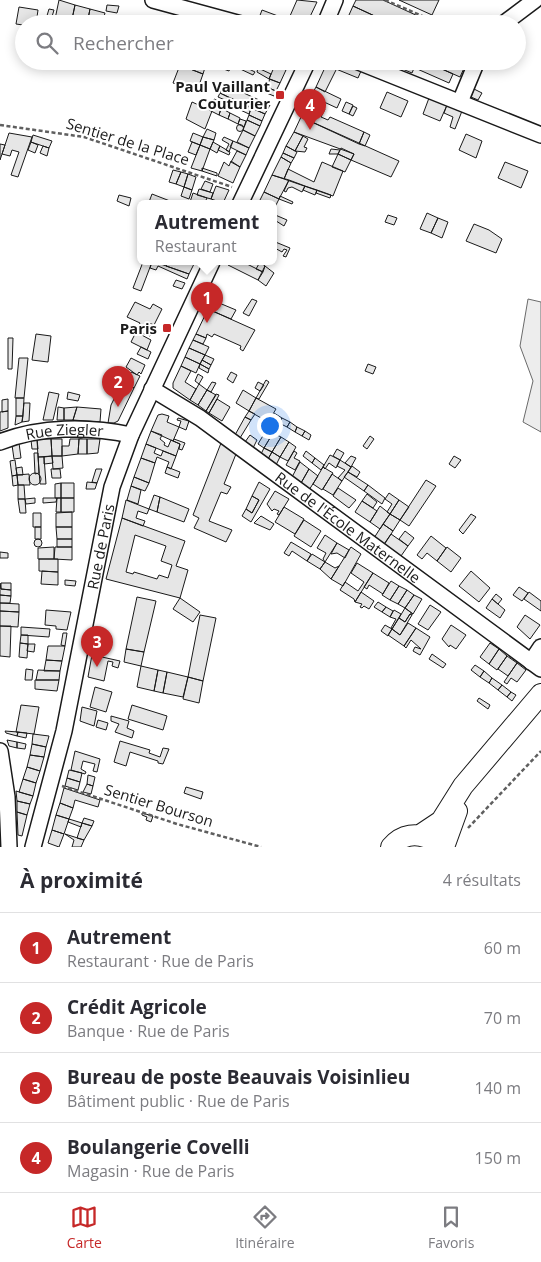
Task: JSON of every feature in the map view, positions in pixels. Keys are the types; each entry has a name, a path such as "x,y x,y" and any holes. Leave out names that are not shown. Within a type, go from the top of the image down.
{"main road":[{"path":"420,835 441,821 463,786 541,694"},
{"path":"444,847 454,816 482,764"},
{"path":"391,847 405,836 420,835 430,839 439,847"}],"street":[{"path":"153,0 208,15"},
{"path":"329,15 335,0"},
{"path":"515,15 535,0"},
{"path":"243,198 304,70"},
{"path":"379,70 541,135"},
{"path":"460,102 473,70"},
{"name":"Rue de Paris","path":"34,847 52,783 106,511 130,435 211,265"},
{"name":"Rue de l'École Maternelle","path":"152,389 207,423 536,666"},
{"name":"Rue Ziegler","path":"0,442 23,434 44,431 106,431 130,435"},
{"path":"536,666 541,647"},
{"path":"0,752 8,797 9,847"}],"path":[{"path":"385,0 420,15"},
{"name":"Sentier de la Place","path":"0,124 84,137 243,198"},
{"path":"463,829 469,828 489,809 541,751"},
{"name":"Sentier Bourson","path":"52,783 178,824 261,847"}],"shaded area":[{"path":"528,299 541,302 541,432 523,422 533,381 520,346"}],"building":[{"path":"59,0 75,5 73,15 56,15"},
{"path":"297,0 317,2 311,15 290,15"},
{"path":"356,0 383,0 416,15 372,15 353,6"},
{"path":"399,0 439,0 432,15"},
{"path":"75,5 90,9 89,15 73,15"},
{"path":"107,5 119,6 117,13 106,11"},
{"path":"353,6 372,15 349,15"},
{"path":"19,7 38,10 37,15 18,15"},
{"path":"49,9 54,10 52,15 47,15"},
{"path":"90,9 105,13 104,15 89,15"},
{"path":"262,10 275,15 260,15"},
{"path":"178,70 193,70 203,74 197,91 173,83"},
{"path":"193,70 204,70 203,74"},
{"path":"242,70 251,70 255,72 253,75"},
{"path":"258,70 262,70 271,74 269,79 257,72"},
{"path":"273,70 286,70 280,83 269,79"},
{"path":"324,70 336,70 325,92 316,87"},
{"path":"338,70 359,70 361,71 358,78"},
{"path":"420,70 444,70 453,74 449,83"},
{"path":"444,70 463,70 460,77"},
{"path":"270,79 280,83 276,91 266,87"},
{"path":"224,84 270,105 265,114 220,93"},
{"path":"266,87 276,91 274,96 264,92"},
{"path":"316,87 341,99 337,108 311,96"},
{"path":"474,89 482,93 478,100 471,97"},
{"path":"387,92 408,101 401,117 380,108"},
{"path":"220,93 234,100 232,103 218,97"},
{"path":"311,96 321,101 318,106 308,102"},
{"path":"429,98 447,105 440,121 423,114"},
{"path":"214,99 223,103 219,115 209,110"},
{"path":"192,102 212,111 205,129 186,119"},
{"path":"239,102 251,108 249,114 236,108"},
{"path":"308,102 325,109 321,117 328,120 330,117 364,132 359,144 301,117"},
{"path":"346,102 353,105 349,114 342,111"},
{"path":"447,105 462,111 455,129 450,127 453,117 444,113"},
{"path":"353,106 357,108 353,116 349,114"},
{"path":"221,108 230,113 228,119 219,115"},
{"path":"251,108 265,114 262,121 249,115"},
{"path":"230,113 240,118 238,124 228,119"},
{"path":"249,115 262,121 260,126 247,120"},
{"path":"301,117 399,161 391,177 351,160 354,154 294,132"},
{"path":"240,119 246,121 244,127 238,124"},
{"path":"247,120 260,126 255,136 243,130"},
{"path":"240,124 244,128 240,132 236,128"},
{"path":"207,129 216,133 214,140 203,137"},
{"path":"243,130 255,136 249,148 237,142"},
{"path":"294,132 303,136 295,151 286,146"},
{"path":"364,132 370,135 365,146 359,144"},
{"path":"9,133 32,137 18,177 11,175 19,152 12,150 10,156 2,154"},
{"path":"193,133 203,137 200,145 190,141"},
{"path":"466,134 482,141 476,158 459,150"},
{"path":"33,135 52,141 49,148 31,142"},
{"path":"303,136 308,139 304,147 307,148 305,152 295,151"},
{"path":"203,137 214,140 210,149 200,145"},
{"path":"224,137 233,141 229,152 226,150 229,144 222,140"},
{"path":"233,141 249,148 246,155 230,147"},
{"path":"31,142 38,145 35,153 28,150"},
{"path":"192,142 200,145 196,155 188,152"},
{"path":"213,142 220,146 217,153 210,149"},
{"path":"0,144 5,145 0,160"},
{"path":"200,145 210,149 202,171 191,168"},
{"path":"43,146 49,148 47,156 40,153"},
{"path":"220,146 230,152 229,155 218,150"},
{"path":"286,146 297,152 294,158 283,153"},
{"path":"341,148 354,154 351,160 338,154"},
{"path":"331,149 340,150 338,154 329,154"},
{"path":"237,151 246,155 240,167 231,162"},
{"path":"283,153 294,158 291,163 281,157"},
{"path":"338,154 351,160 345,172 332,167"},
{"path":"281,157 291,163 284,179 272,175"},
{"path":"231,161 240,167 233,183 218,176 224,162 229,166"},
{"path":"322,162 343,171 333,196 284,179 288,169 314,182"},
{"path":"505,162 528,171 521,188 498,178"},
{"path":"202,168 217,173 217,176 202,171"},
{"path":"173,170 181,172 176,184 169,182"},
{"path":"181,172 188,174 184,187 176,184"},
{"path":"188,174 196,177 192,190 184,187"},
{"path":"272,175 289,180 279,199 264,192"},
{"path":"289,180 305,186 302,192 292,187 288,188 286,192 284,191"},
{"path":"205,181 213,184 210,192 201,189"},
{"path":"216,186 229,190 224,200 211,199"},
{"path":"305,186 317,190 315,195 303,190"},
{"path":"184,187 192,190 189,199 181,196"},
{"path":"199,189 213,193 211,199 197,195"},
{"path":"317,190 331,195 330,198 316,193"},
{"path":"264,192 279,199 277,203 277,200 260,200"},
{"path":"193,193 207,198 206,200 191,200"},
{"path":"152,194 167,200 150,200"},
{"path":"119,195 131,198 129,206 117,201"},
{"path":"280,196 293,202 292,204 279,199"},
{"path":"427,213 438,218 431,233 420,229"},
{"path":"388,215 397,218 394,225 385,222"},
{"path":"277,216 287,220 284,226 277,222"},
{"path":"438,218 448,222 442,238 431,233"},
{"path":"474,224 489,230 502,239 496,253 466,241"},
{"path":"277,243 290,248 286,257 283,256 287,250 284,249 282,252 277,249"},
{"path":"142,265 151,265 141,291 133,288"},
{"path":"151,265 164,265 189,274 187,279 158,266 156,270 150,268"},
{"path":"166,265 194,265 189,274"},
{"path":"228,265 249,265 263,272 258,280"},
{"path":"258,265 265,266 263,272 256,269"},
{"path":"265,266 274,273 266,286 258,280"},
{"path":"176,280 185,283 182,289 173,286"},
{"path":"252,299 257,301 249,316 243,313"},
{"path":"212,300 236,310 231,319 208,309"},
{"path":"135,302 150,309 153,304 162,309 154,325 149,323 147,327 153,329 150,336 136,331 140,323 127,317"},
{"path":"208,309 255,330 243,351 240,349 241,346 214,334 212,337 207,334 206,338 196,334"},
{"path":"136,332 151,340 147,350 131,342"},
{"path":"36,334 51,336 48,362 32,360"},
{"path":"196,334 206,338 203,344 193,340"},
{"path":"8,338 13,338 12,369 8,369"},
{"path":"193,340 209,347 205,355 189,348"},
{"path":"141,347 151,352 148,359 137,354"},
{"path":"189,348 205,355 200,364 185,357"},
{"path":"205,355 214,359 211,365 202,360"},
{"path":"185,357 200,364 196,373 181,366"},
{"path":"19,358 28,358 24,398 15,398"},
{"path":"131,358 145,365 141,374 139,372 137,375 126,367"},
{"path":"202,360 211,365 209,369 200,364"},
{"path":"200,364 209,369 208,373 199,368"},
{"path":"368,364 376,367 373,374 365,371"},
{"path":"181,366 191,371 185,382 196,389 190,400 173,388 173,383"},
{"path":"131,372 140,376 134,388 125,384"},
{"path":"231,372 237,375 233,383 227,379"},
{"path":"198,374 203,377 199,384 195,381"},
{"path":"266,380 269,382 259,399 256,398"},
{"path":"212,382 216,383 211,392 207,390"},
{"path":"258,382 264,385 260,391 255,388"},
{"path":"125,384 134,388 118,421 108,423 111,405 119,389 122,390"},
{"path":"199,384 207,390 198,405 190,400"},
{"path":"207,390 216,395 206,411 198,405"},
{"path":"243,390 256,398 249,411 236,403"},
{"path":"49,392 59,394 53,420 43,420"},
{"path":"68,392 80,395 78,401 67,399"},
{"path":"216,394 219,395 209,413 206,411"},
{"path":"16,398 24,398 23,416 16,416"},
{"path":"256,398 276,409 268,422 249,411"},
{"path":"8,399 8,411 2,412 2,400"},
{"path":"217,399 230,407 222,421 209,413"},
{"path":"24,403 30,403 29,421 22,422"},
{"path":"58,407 64,408 64,420 57,420"},
{"path":"77,407 73,420 64,420 64,408"},
{"path":"77,407 101,409 100,422 73,420"},
{"path":"8,411 8,428 0,431 0,412"},
{"path":"249,411 255,414 251,420 245,417"},
{"path":"274,413 282,418 279,423 271,418"},
{"path":"158,415 169,416 167,422 179,427 173,441 151,431"},
{"path":"16,416 23,416 22,422 15,425"},
{"path":"245,417 251,420 240,438 235,435"},
{"path":"178,418 189,421 186,430 179,427 181,421 177,420"},
{"path":"282,418 290,422 287,427 279,423"},
{"path":"290,422 297,427 295,432 287,427"},
{"path":"297,427 305,431 302,436 295,432"},
{"path":"267,429 273,433 264,448 258,444"},
{"path":"151,431 162,435 160,439 168,447 171,440 180,444 176,456 146,444"},
{"path":"305,431 311,435 309,440 302,436"},
{"path":"273,433 281,437 272,452 264,448"},
{"path":"250,435 257,440 253,448 245,442"},
{"path":"370,436 374,439 367,449 363,446"},
{"path":"281,437 289,442 280,457 272,452"},
{"path":"37,439 38,449 32,449 31,440"},
{"path":"37,439 51,439 52,456 38,457"},
{"path":"51,439 62,439 62,456 52,456"},
{"path":"70,439 79,439 78,454 62,456 62,446 69,446"},
{"path":"79,439 87,439 87,454 78,454"},
{"path":"87,439 100,439 98,453 87,454"},
{"path":"174,439 185,443 182,450 179,449 180,444 173,441"},
{"path":"289,442 296,447 288,461 280,457"},
{"path":"19,443 21,458 14,459 12,445"},
{"path":"221,443 236,454 224,484 231,487 227,494 221,492 209,521 232,530 226,542 194,528 199,518 193,515"},
{"path":"146,444 156,448 154,453 161,456 163,451 176,456 171,469 167,467 169,462 157,457 155,463 141,458"},
{"path":"264,448 272,452 268,459 261,454"},
{"path":"337,449 344,453 340,460 333,456"},
{"path":"294,451 297,453 294,458 300,461 295,470 286,465"},
{"path":"306,451 315,458 312,463 303,456"},
{"path":"272,452 280,457 276,465 268,459"},
{"path":"34,453 38,453 39,473 35,474"},
{"path":"330,455 340,460 336,468 329,463 325,469 323,467"},
{"path":"52,456 62,456 63,468 53,469"},
{"path":"52,456 53,463 44,464 44,457"},
{"path":"351,456 356,458 351,467 345,463"},
{"path":"454,456 461,460 455,468 449,464"},
{"path":"38,457 44,457 46,484 40,484"},
{"path":"141,458 155,463 149,483 134,477"},
{"path":"315,458 324,465 321,470 312,463"},
{"path":"15,460 17,475 12,476 10,461"},
{"path":"340,460 351,467 342,481 338,478 345,470 337,466"},
{"path":"300,462 309,469 301,483 292,477"},
{"path":"352,466 360,472 357,477 348,472"},
{"path":"22,467 23,475 17,475 16,468"},
{"path":"167,467 180,472 178,478 165,473"},
{"path":"323,467 333,473 322,490 313,484"},
{"path":"51,469 60,469 61,478 52,478"},
{"path":"96,469 102,469 97,483 92,482"},
{"path":"309,469 318,476 309,490 301,483"},
{"path":"348,472 368,485 364,491 344,477"},
{"path":"33,473 37,473 41,479 37,485 33,485 29,481 29,477"},
{"path":"29,474 30,485 18,485 17,475"},
{"path":"332,474 342,481 333,495 323,489"},
{"path":"17,475 18,485 13,486 12,476"},
{"path":"134,477 149,483 145,491 131,486"},
{"path":"426,480 436,486 409,526 400,520"},
{"path":"87,482 97,483 95,489 86,489"},
{"path":"259,482 270,489 251,522 242,516 246,509 252,513 259,500 252,496"},
{"path":"61,483 61,498 55,498 55,484"},
{"path":"61,483 74,483 74,498 61,498"},
{"path":"18,485 24,485 25,499 18,499"},
{"path":"368,485 385,498 382,504 364,491"},
{"path":"131,486 141,490 138,504 127,500"},
{"path":"338,488 356,500 349,508 333,496"},
{"path":"275,491 289,499 279,515 277,514 279,511 274,509 272,511 267,504"},
{"path":"389,493 399,500 390,514 387,512 392,504 385,499"},
{"path":"367,494 377,502 373,508 362,501"},
{"path":"154,495 160,497 157,512 149,509"},
{"path":"252,496 259,500 252,513 246,509"},
{"path":"160,497 189,509 184,522 157,512"},
{"path":"35,498 35,503 26,504 25,499"},
{"path":"43,498 57,498 56,502 43,503"},
{"path":"57,498 61,498 61,512 56,512"},
{"path":"61,498 74,498 74,512 61,512"},
{"path":"18,499 25,499 26,513 20,513"},
{"path":"126,500 149,509 147,514 138,511 136,518 145,521 143,526 122,518"},
{"path":"399,500 409,507 400,520 390,514"},
{"path":"362,501 377,511 370,522 355,512"},
{"path":"380,506 390,514 380,529 370,522"},
{"path":"284,507 304,519 295,534 275,522"},
{"path":"72,512 72,527 56,527 56,513"},
{"path":"33,513 41,513 41,527 33,527"},
{"path":"390,514 400,520 393,531 383,524"},
{"path":"471,514 476,517 463,534 459,530"},
{"path":"261,516 274,524 270,530 254,523"},
{"path":"122,518 185,541 176,566 188,570 180,598 106,579","holes":["135,535 166,546 161,561 172,565 168,578 159,575 157,579 134,572 133,574 126,572"]},
{"path":"304,520 321,531 311,547 294,536"},
{"path":"383,524 393,531 384,545 374,538"},
{"path":"35,527 41,527 41,539 35,539"},
{"path":"56,527 72,527 72,539 57,539"},
{"path":"405,531 414,538 408,546 399,539"},
{"path":"391,534 408,546 401,556 384,544"},
{"path":"325,535 337,543 325,562 323,559 326,553 317,548"},
{"path":"431,536 446,548 437,561 427,553 422,559 417,555"},
{"path":"38,539 42,543 38,547 34,543"},
{"path":"57,539 72,539 72,547 57,547"},
{"path":"291,542 311,554 307,561 292,551 289,556 284,553"},
{"path":"337,543 349,550 345,558 337,553 331,554"},
{"path":"54,547 54,559 38,559 38,548"},
{"path":"55,547 72,547 72,560 54,559"},
{"path":"351,547 361,554 343,586 331,579"},
{"path":"447,547 461,558 451,572 437,561"},
{"path":"0,552 8,553 8,558 0,558"},
{"path":"312,554 325,562 320,569 307,561"},
{"path":"39,559 58,559 58,572 39,571"},
{"path":"325,562 335,568 339,566 331,579 320,569"},
{"path":"357,563 373,573 355,602 354,599 340,590 345,582 358,591 364,582 351,573"},
{"path":"42,571 58,572 58,585 41,584"},
{"path":"471,571 490,588 479,602 459,586"},
{"path":"373,573 389,583 383,594 369,585 367,589 364,587"},
{"path":"65,580 76,581 75,586 65,585"},
{"path":"391,581 399,586 390,600 382,595"},
{"path":"0,583 1,589 11,590 11,596 0,595"},
{"path":"1,583 11,583 11,590 1,589"},
{"path":"399,586 407,590 398,604 390,600"},
{"path":"519,587 528,593 522,601 513,595"},
{"path":"407,590 414,595 405,608 398,604"},
{"path":"361,592 374,601 369,609 364,606 360,607 362,604 355,602"},
{"path":"529,592 541,601 541,611 524,599"},
{"path":"496,594 502,599 498,604 492,599"},
{"path":"0,595 11,596 10,603 0,603"},
{"path":"414,595 422,599 413,614 405,608"},
{"path":"137,597 156,601 144,652 126,649"},
{"path":"180,598 200,612 193,622 173,609"},
{"path":"492,599 505,610 500,618 486,608"},
{"path":"378,602 386,607 382,612 374,607"},
{"path":"0,603 19,604 19,612 0,611"},
{"path":"430,605 441,612 428,630 418,624"},
{"path":"386,607 393,611 390,617 382,612"},
{"path":"405,608 413,614 410,614 405,622 399,618"},
{"path":"46,610 71,612 67,630 45,625"},
{"path":"394,610 401,614 392,629 396,619 390,617"},
{"path":"0,611 19,612 18,627 0,626"},
{"path":"410,614 412,615 400,635 392,629 399,618 405,622"},
{"path":"200,615 216,618 203,681 188,677"},
{"path":"525,615 540,625 530,639 517,627"},
{"path":"408,623 416,628 404,646 388,635 392,629 400,635"},
{"path":"385,625 392,629 388,636 381,631"},
{"path":"451,625 466,635 456,649 450,645 449,647 442,639"},
{"path":"0,626 11,626 10,657 0,656"},
{"path":"21,627 50,629 49,637 21,635"},
{"path":"416,628 430,637 420,655 413,651 415,647 421,649 411,640 406,648 404,646"},
{"path":"63,633 67,633 65,646 61,645"},
{"path":"21,635 28,635 28,644 20,643"},
{"path":"20,643 28,644 27,658 19,657"},
{"path":"490,643 499,649 489,664 480,657"},
{"path":"28,644 35,644 34,652 27,651"},
{"path":"48,646 65,646 62,661 46,660"},
{"path":"93,649 103,651 102,657 120,661 118,668 112,666 113,662 108,661 104,681 88,677"},
{"path":"126,649 144,652 141,666 124,662"},
{"path":"499,649 507,656 497,670 489,664"},
{"path":"432,654 446,664 443,668 429,659"},
{"path":"507,656 517,663 508,676 498,669"},
{"path":"46,660 62,661 60,671 44,671"},
{"path":"517,663 526,670 517,682 511,678 507,684 504,682"},
{"path":"475,665 484,671 480,677 471,670"},
{"path":"141,666 158,670 154,691 137,687"},
{"path":"26,669 33,670 32,680 25,680"},
{"path":"38,670 60,671 59,680 36,680"},
{"path":"158,670 167,672 163,693 154,691"},
{"path":"484,671 492,678 489,683 480,677"},
{"path":"167,672 188,677 183,697 163,693"},
{"path":"188,677 203,681 199,703 183,699"},
{"path":"492,678 502,685 498,690 489,683"},
{"path":"35,680 59,680 57,691 35,689"},
{"path":"502,685 511,692 507,697 498,690"},
{"path":"95,687 112,692 106,712 90,707"},
{"path":"511,692 516,695 512,701 507,697"},
{"path":"479,698 490,705 488,709 477,701"},
{"path":"21,705 39,707 34,734 16,732"},
{"path":"132,705 167,716 163,730 128,719"},
{"path":"82,707 97,711 94,726 80,721"},
{"path":"111,716 129,721 127,728 134,731 132,738 115,732 119,724 111,721"},
{"path":"98,720 108,723 106,730 96,727"},
{"path":"5,731 18,732 17,736"},
{"path":"18,732 27,733 26,738 17,736"},
{"path":"33,734 49,736 46,747 32,744"},
{"path":"7,740 17,742 17,748 9,746"},
{"path":"120,741 150,750 149,753 160,757 163,748 169,749 163,764 130,752 126,766 114,762"},
{"path":"17,742 26,744 25,749 17,748"},
{"path":"32,744 46,747 44,757 30,755"},
{"path":"75,751 100,759 97,772 93,771 95,764 83,761 81,769 86,772 85,774 71,770"},
{"path":"30,755 44,757 40,771 27,767"},
{"path":"27,767 40,771 36,783 23,779"},
{"path":"69,770 82,773 80,782 67,778"},
{"path":"88,775 95,777 93,786 87,784"},
{"path":"67,778 80,782 78,790 65,786"},
{"path":"23,779 36,783 33,796 19,792"},
{"path":"87,784 93,786 91,794 83,792"},
{"path":"186,787 203,792 201,799 184,793"},
{"path":"64,788 100,800 98,807 75,800 73,808 60,803"},
{"path":"16,791 33,796 30,804 17,801"},
{"path":"17,801 30,804 27,815 17,812"},
{"path":"60,803 73,808 69,819 56,815"},
{"path":"17,812 27,815 22,836 18,835"},
{"path":"142,813 153,816 151,822 146,820 147,817 142,815"},
{"path":"56,815 69,819 64,834 52,830"},
{"path":"84,818 94,821 92,826 82,823"},
{"path":"69,819 82,823 81,827 68,822"},
{"path":"82,823 92,826 84,840 77,838"},
{"path":"52,830 64,834 59,847 48,843"},
{"path":"65,834 84,840 81,847 72,847 74,840"}],"place":[{"name":"Paul Vaillant Couturier","path":"280,95"},
{"name":"Boulangerie Covelli","path":"310,130"},
{"name":"Autrement","path":"207,323"},
{"name":"Paris","path":"167,328"},
{"name":"Crédit Agricole","path":"118,407"},
{"name":"Bureau de poste Beauvais Voisinlieu","path":"97,667"}]}
